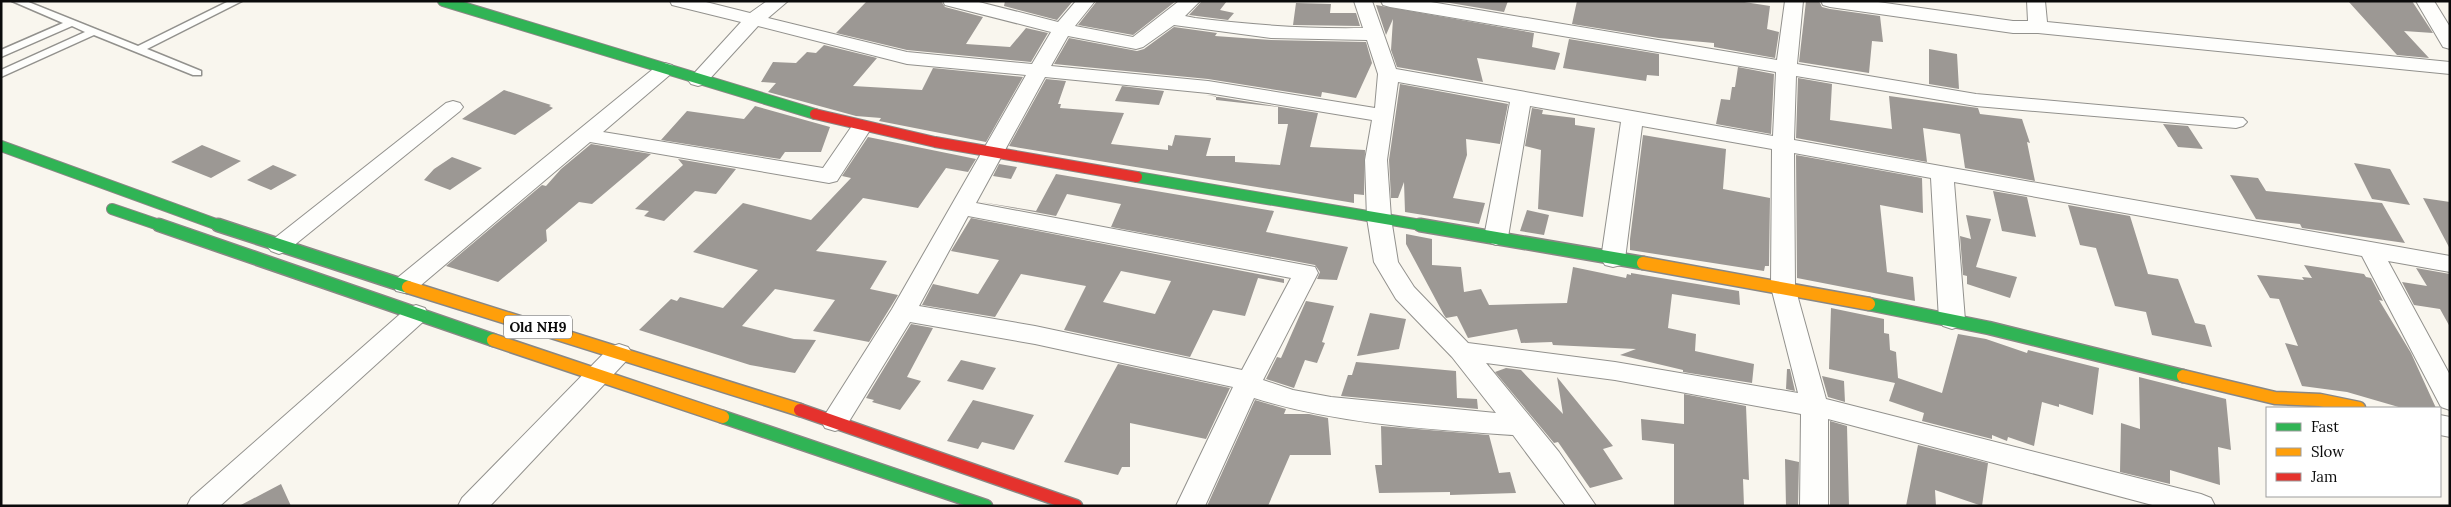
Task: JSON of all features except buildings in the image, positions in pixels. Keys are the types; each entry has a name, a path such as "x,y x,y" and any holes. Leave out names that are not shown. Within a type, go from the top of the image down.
{"main road":[{"path":"443,1 698,80 861,127 993,153 1783,287 1952,320 2275,398 2320,400 2354,407"},
{"name":"Old NH9","path":"1,146 91,182 279,246 835,421 1076,506"},
{"name":"Old NH9","path":"97,204 968,503"}],"street":[{"path":"679,1 908,58 1208,87 1384,116"},
{"path":"698,80 753,20 779,1"},
{"path":"952,1 1062,28 1136,43"},
{"path":"835,421 903,312 963,208 1062,28 1086,1"},
{"path":"1112,78 1136,43 1170,19 1191,1"},
{"path":"1363,1 1388,74 1388,92 1376,160 1379,218 1386,262 1405,292 1461,351 1521,425 1582,506"},
{"path":"1390,1 1976,100 2236,122"},
{"path":"1794,1 1786,69 1783,145 1783,287 1815,406 1814,506"},
{"path":"1830,1 2014,27 2038,27 2450,68"},
{"path":"1940,1 1950,18"},
{"path":"2036,1 2038,27"},
{"path":"2425,1 2450,43"},
{"path":"1170,19 1205,26 1270,32 1316,35 1374,34"},
{"path":"405,285 665,69"},
{"path":"1388,74 2450,264"},
{"path":"1496,237 1522,99"},
{"path":"279,246 453,107"},
{"path":"1613,259 1632,118"},
{"path":"585,135 829,176 861,127"},
{"path":"1942,173 1952,320"},
{"path":"963,208 1306,273 1247,385 1190,506"},
{"path":"2371,251 2450,400"},
{"path":"903,312 1036,335 1242,380 1259,391 1309,403 1407,416 1521,425"},
{"path":"201,506 416,314"},
{"path":"1461,351 1615,372 1815,406 2201,506"},
{"path":"472,506 596,374 619,353"}],"lane":[{"path":"17,1 197,73"},
{"path":"138,50 238,1"},
{"path":"1,54 71,23"},
{"path":"1,74 93,32"}],"traffic: fast":[{"path":"443,1 815,114"},
{"path":"1,146 203,220 408,287"},
{"path":"1137,177 1643,263"},
{"path":"112,209 493,340"},
{"path":"1869,304 1989,328 2183,376"},
{"path":"723,417 986,506"}],"traffic: slow":[{"path":"1643,263 1869,304"},
{"path":"408,287 800,410"},
{"path":"493,340 723,417"},
{"path":"2183,376 2275,398 2320,400 2354,407"}],"traffic: jam":[{"path":"815,114 894,134 1015,157 1137,177"},
{"path":"800,410 1076,506"}]}
